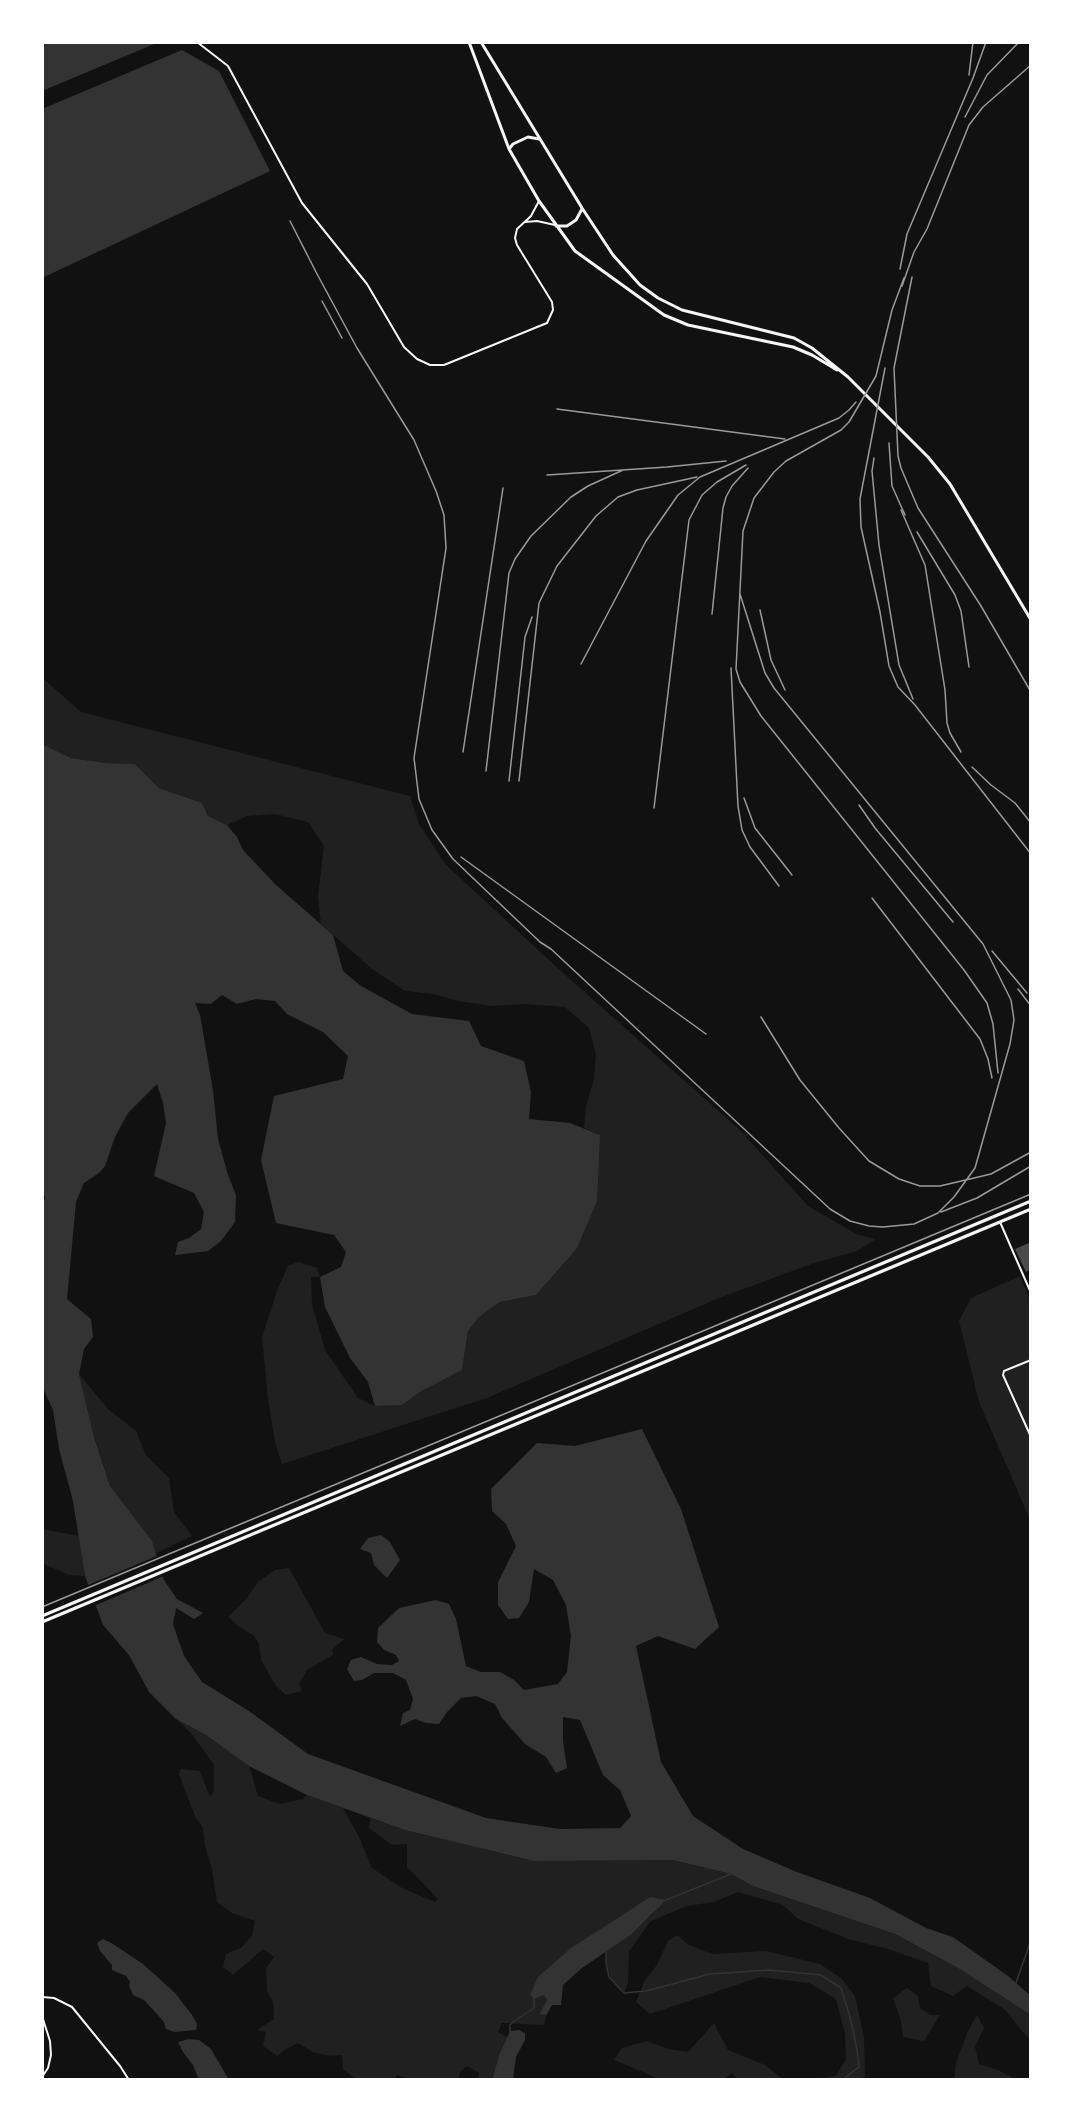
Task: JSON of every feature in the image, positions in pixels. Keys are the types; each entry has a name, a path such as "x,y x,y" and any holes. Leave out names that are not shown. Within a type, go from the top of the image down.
{"main road":[{"path":"469,42 509,149 539,201 575,251 664,315 688,325 793,347 812,355 848,377"},
{"path":"482,42 582,208 613,255 640,285 658,298 682,310 794,338 812,348 848,377 950,484 1031,620"},
{"path":"509,149 528,137 540,139"},
{"path":"556,226 567,226 576,220 582,208"},
{"path":"42,1616 1031,1202"},
{"path":"42,1622 1031,1209"},
{"path":"997,1215 1000,1222"}],"street":[{"path":"197,42 228,66 302,203 367,284 404,347 417,359 430,365 444,365 547,323 553,310 552,302 515,238 517,230 539,201"},
{"path":"525,222 537,221 556,226"},
{"path":"1000,1222 1031,1293"},
{"path":"1031,1360 1004,1371 1003,1375 1031,1437"},
{"path":"42,1997 54,1998 72,2007 129,2080"},
{"path":"42,2016 50,2041 51,2055 48,2068 42,2077"}],"shaded area":[{"path":"42,42 159,42 42,91"},
{"path":"182,50 219,71 270,171 42,278 42,109"},
{"path":"45,680 81,712 410,796 419,824 445,864 562,972 741,1131 808,1206 858,1235 876,1239 857,1251 814,1263 719,1298 487,1398 282,1464 275,1442 268,1399 262,1337 278,1288 288,1266 298,1262 317,1268 320,1277 311,1277 312,1304 325,1350 358,1398 375,1406 401,1405 420,1392 462,1370 468,1331 479,1317 500,1302 536,1295 600,1135 584,1128 586,1106 594,1079 596,1054 589,1028 565,1007 524,1004 492,1006 458,1001 434,994 405,991 372,969 321,924 318,897 324,846 308,822 275,814 247,816 227,825 208,816 202,803 159,788 135,764 71,758 42,746 42,681"},
{"path":"42,746 71,758 135,764 159,788 202,803 208,816 227,825 237,837 243,850 275,884 333,935 343,971 361,986 412,1014 469,1021 481,1046 524,1061 531,1092 529,1119 570,1123 600,1135 597,1201 577,1248 536,1295 500,1302 479,1317 468,1331 462,1370 420,1392 402,1405 375,1406 368,1382 350,1358 325,1307 320,1277 341,1267 346,1252 334,1235 276,1223 261,1160 274,1096 343,1079 348,1056 323,1032 287,1014 275,1001 256,999 237,1004 222,995 211,1004 195,1003 200,1015 213,1090 218,1139 236,1195 235,1222 221,1241 208,1251 175,1255 178,1242 189,1238 201,1229 204,1212 194,1193 154,1176 166,1123 157,1084 128,1113 115,1137 105,1166 84,1183 76,1202 67,1299 91,1319 93,1337 84,1349 79,1374 94,1437 110,1486 152,1541 164,1580 177,1599 203,1613 194,1619 176,1608 173,1624 184,1656 202,1682 249,1711 308,1754 486,1818 560,1829 620,1828 631,1816 620,1790 603,1775 580,1720 563,1717 563,1741 567,1768 556,1773 546,1757 525,1744 502,1718 495,1704 476,1696 461,1698 439,1724 415,1719 400,1726 403,1713 410,1710 413,1699 406,1680 393,1673 374,1673 362,1680 354,1681 347,1669 351,1660 361,1657 377,1664 392,1665 399,1661 396,1655 384,1650 377,1642 378,1628 399,1608 436,1600 449,1604 456,1619 466,1666 481,1672 500,1672 514,1680 524,1690 558,1684 567,1672 571,1636 566,1605 553,1580 534,1569 529,1602 519,1618 508,1619 498,1605 498,1582 516,1546 506,1524 492,1511 491,1489 537,1443 575,1446 642,1429 681,1509 719,1627 695,1649 658,1636 636,1646 661,1762 693,1816 743,1849 797,1872 870,1898 926,1928 953,1937 1008,1976 1031,1996 1031,2015 958,1968 895,1934 753,1886 731,1874 673,1860 534,1861 405,1830 307,1795 249,1766 206,1735 176,1719 149,1692 129,1655 103,1625 85,1576 73,1501 59,1449 53,1410 42,1386 42,1206 45,1198 42,1187"},
{"path":"1020,1276 1031,1303 1031,1522 979,1402 959,1321 971,1298"},
{"path":"79,1374 108,1409 136,1431 146,1455 169,1478 174,1512 192,1536 156,1553 151,1541 110,1486 94,1437"},
{"path":"42,1529 79,1536 85,1576 69,1575 42,1563"},
{"path":"381,1535 390,1542 400,1560 387,1578 374,1565 371,1553 360,1549 368,1538"},
{"path":"289,1568 325,1633 344,1639 332,1650 333,1655 307,1670 299,1684 302,1691 286,1695 276,1686 261,1660 259,1644 254,1636 228,1617 247,1598 258,1582 275,1570"},
{"path":"176,1719 206,1735 249,1766 258,1796 280,1804 303,1799 307,1795 343,1808 372,1868 402,1888 435,1902 438,1899 407,1867 407,1844 392,1845 369,1828 371,1818 405,1830 534,1861 673,1860 731,1874 753,1886 895,1934 958,1968 1031,2015 1031,2042 1004,2009 967,1986 953,1996 931,1986 928,1963 885,1948 851,1940 798,1919 783,1905 738,1892 714,1902 687,1906 651,1921 629,1951 628,1983 624,1993 612,1980 606,1963 606,1951 632,1934 654,1913 650,1897 571,1948 544,1995 547,2000 539,2015 547,2014 544,2025 502,2023 498,2032 507,2037 492,2080 478,2080 479,2073 467,2066 460,2072 458,2080 411,2080 397,2075 395,2080 357,2080 343,2069 342,2055 330,2056 313,2052 298,2043 277,2056 263,2046 266,2032 257,2030 274,2019 273,2002 267,1991 266,1968 274,1957 263,1949 233,1975 223,1967 226,1954 241,1948 252,1936 255,1921 232,1913 217,1902 203,1828 195,1816 179,1774 181,1769 200,1771 210,1797 214,1791 214,1765 191,1733"},
{"path":"650,1897 666,1900 632,1934 582,1968 563,1985 561,2005 552,2005 547,2014 539,2015 547,2000 544,1995 534,1999 530,1995 538,1977 571,1948"},
{"path":"677,1935 689,1945 712,1954 766,1951 820,1964 842,1979 855,1996 864,2037 865,2077 852,2080 813,2080 836,2076 846,2059 845,2034 836,1999 809,1983 760,1977 650,2014 636,2002 645,1980 657,1965 668,1941"},
{"path":"103,1939 143,1964 175,1993 192,2015 197,2024 196,2030 174,2032 166,2029 164,2022 144,2000 133,1995 126,1976 112,1970 112,1965 100,1951 97,1943"},
{"path":"907,1988 918,1996 920,2008 930,2015 940,2015 924,2041 903,2037 901,2021 893,1998"},
{"path":"977,2015 984,2028 975,2047 979,2064 998,2070 1017,2080 954,2080 956,2063 968,2031"},
{"path":"714,2023 728,2050 765,2065 784,2080 739,2080 732,2073 723,2080 662,2080 614,2060 622,2048 647,2041 668,2049 688,2052"},
{"path":"519,2030 525,2033 525,2040 516,2057 513,2080 492,2080 499,2055 510,2031"},
{"path":"189,2039 199,2040 211,2049 229,2080 199,2080 193,2065 178,2042"}],"pier":[{"path":"159,1555 166,1575 94,1606 86,1586"}],"building":[{"path":"1031,1242 1031,1269 1026,1272 1015,1249"}],"waterway":[{"path":"666,1900 731,1874"},
{"path":"1016,1983 1031,1940"},
{"path":"606,1951 609,1977 624,1993 646,1991 710,1974 769,1970 821,1975 841,1988 857,2050 859,2067 842,2080"},
{"path":"510,2031 510,2025 513,2022 534,2008 534,1999"}],"tram line":[{"path":"42,1607 1031,1194"}],"railway":[{"path":"969,75 973,42"},
{"path":"900,269 907,234 986,42"},
{"path":"965,117 987,75 1019,42"},
{"path":"902,286 914,252 927,229 969,125 983,107 1031,65"},
{"path":"290,221 357,348 414,440 444,515 446,548 414,758 419,799 432,830 453,859 540,942 551,949 830,1209 850,1221 869,1226 914,1224 938,1213 954,1197 975,1168 1010,1044 1014,1020 1011,1000 983,944 774,688 765,673 740,594"},
{"path":"912,277 894,368 898,456 901,468 918,508 981,606 1031,692"},
{"path":"904,278 892,310 876,376 849,422 841,430 786,461 774,472 754,498 743,531 736,669 740,682 761,716 964,970 987,1003 993,1024 998,1073"},
{"path":"322,301 342,338"},
{"path":"885,368 860,499 861,527 880,612 889,666 898,687 915,705 1031,854"},
{"path":"581,664 646,541 678,495 700,477 839,418 856,402"},
{"path":"557,409 785,439"},
{"path":"889,443 892,486 905,515"},
{"path":"874,458 872,471 879,545 899,665 913,699"},
{"path":"547,475 726,461"},
{"path":"654,808 689,520 702,495 717,482 746,465"},
{"path":"712,614 723,508 732,486 748,468"},
{"path":"486,771 509,573 515,559 531,536 571,497 588,486 623,470"},
{"path":"519,781 539,603 557,566 596,516 618,497 637,490 697,477"},
{"path":"463,752 503,488"},
{"path":"901,510 925,565 945,690 947,723 961,752"},
{"path":"917,532 955,595 961,611 969,667"},
{"path":"760,610 771,660 785,690"},
{"path":"509,781 525,637 532,617"},
{"path":"731,668 738,806 742,830 750,847 779,886"},
{"path":"972,767 1015,803 1031,823"},
{"path":"744,798 755,828 792,875"},
{"path":"859,805 875,828 953,922"},
{"path":"461,857 706,1034"},
{"path":"872,898 980,1039 992,1078"},
{"path":"992,951 1027,993"},
{"path":"1018,989 1031,1006"},
{"path":"761,1017 800,1080 839,1128 869,1161 899,1179 920,1186 940,1186 991,1174 1031,1152"},
{"path":"941,1212 977,1198 1031,1166"}]}
